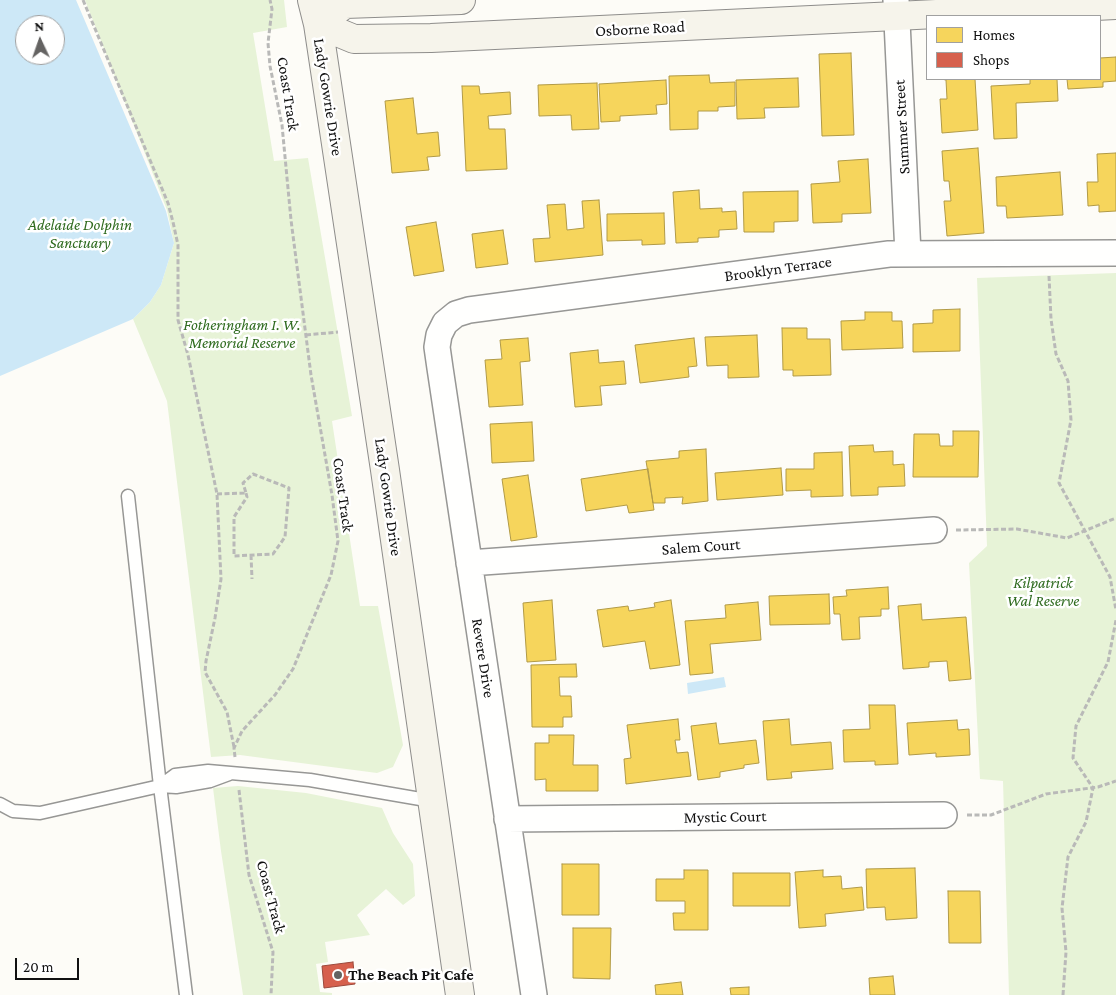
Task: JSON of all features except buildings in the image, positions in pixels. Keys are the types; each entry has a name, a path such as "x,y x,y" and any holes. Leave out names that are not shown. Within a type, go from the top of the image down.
{"main road":[{"path":"315,12 345,4 461,0"},
{"name":"Osborne Road","path":"315,12 354,39 474,36 896,8 1116,5"},
{"name":"Lady Gowrie Drive","path":"315,12 385,470 460,995"}],"street":[{"name":"Summer Street","path":"896,8 908,254"},
{"name":"Brooklyn Terrace","path":"446,323 456,314 470,310 889,254 1116,252"},
{"name":"Revere Drive","path":"446,323 439,335 437,347 534,995"},
{"name":"Salem Court","path":"469,563 934,530"},
{"name":"Mystic Court","path":"507,819 944,815"}],"lane":[{"path":"128,496 160,786 186,995"},
{"path":"0,804 13,811 40,813 160,786 176,787 210,781 233,774 278,776 310,780 432,801"}],"path":[{"path":"83,0 168,203 174,222 178,245 178,320 188,355 217,494 221,579 205,672 227,712 234,748"},
{"name":"Coast Track","path":"270,0 272,9 268,43 270,66 282,124 291,220 311,375 338,541 332,575 293,669 276,695 242,731 234,748 233,774 249,875 273,952 271,995"},
{"path":"1049,253 1051,318 1056,354 1068,381 1071,420 1059,483 1110,577 1116,610"},
{"path":"306,335 338,332"},
{"path":"253,474 289,488 285,537 273,554 234,556 234,517 248,497 246,493 243,483 253,474"},
{"path":"217,494 246,493"},
{"path":"934,530 1017,529 1066,538 1116,518"},
{"path":"251,555 252,579"},
{"path":"1063,995 1066,952 1062,908 1068,857 1086,822 1093,788 1073,758 1076,726 1108,662 1116,620"},
{"path":"944,815 991,815 1046,794 1093,788 1116,781"}],"green space":[{"name":"Fotheringham I. W. Memorial Reserve","path":"85,0 284,0 287,27 253,33 274,161 308,158 352,416 332,421 360,606 378,606 403,745 393,767 377,773 240,755 211,757 167,401 133,319 150,302 161,285 174,243 167,210"},
{"name":"Kilpatrick Wal Reserve","path":"1116,273 1116,995 1009,995 1003,781 980,779 969,563 987,546 977,278"},
{"path":"238,786 306,793 382,808 393,833 413,864 415,896 403,905 386,889 357,915 370,935 325,942 328,962 316,964 320,992 332,993 332,995 243,995 213,788"}],"water":[{"name":"Adelaide Dolphin Sanctuary","path":"0,0 76,0 166,211 174,243 161,285 150,302 133,319 0,376"},
{"path":"724,677 726,687 688,694 687,683"}],"place":[{"name":"The Beach Pit Cafe","path":"338,975"}]}
